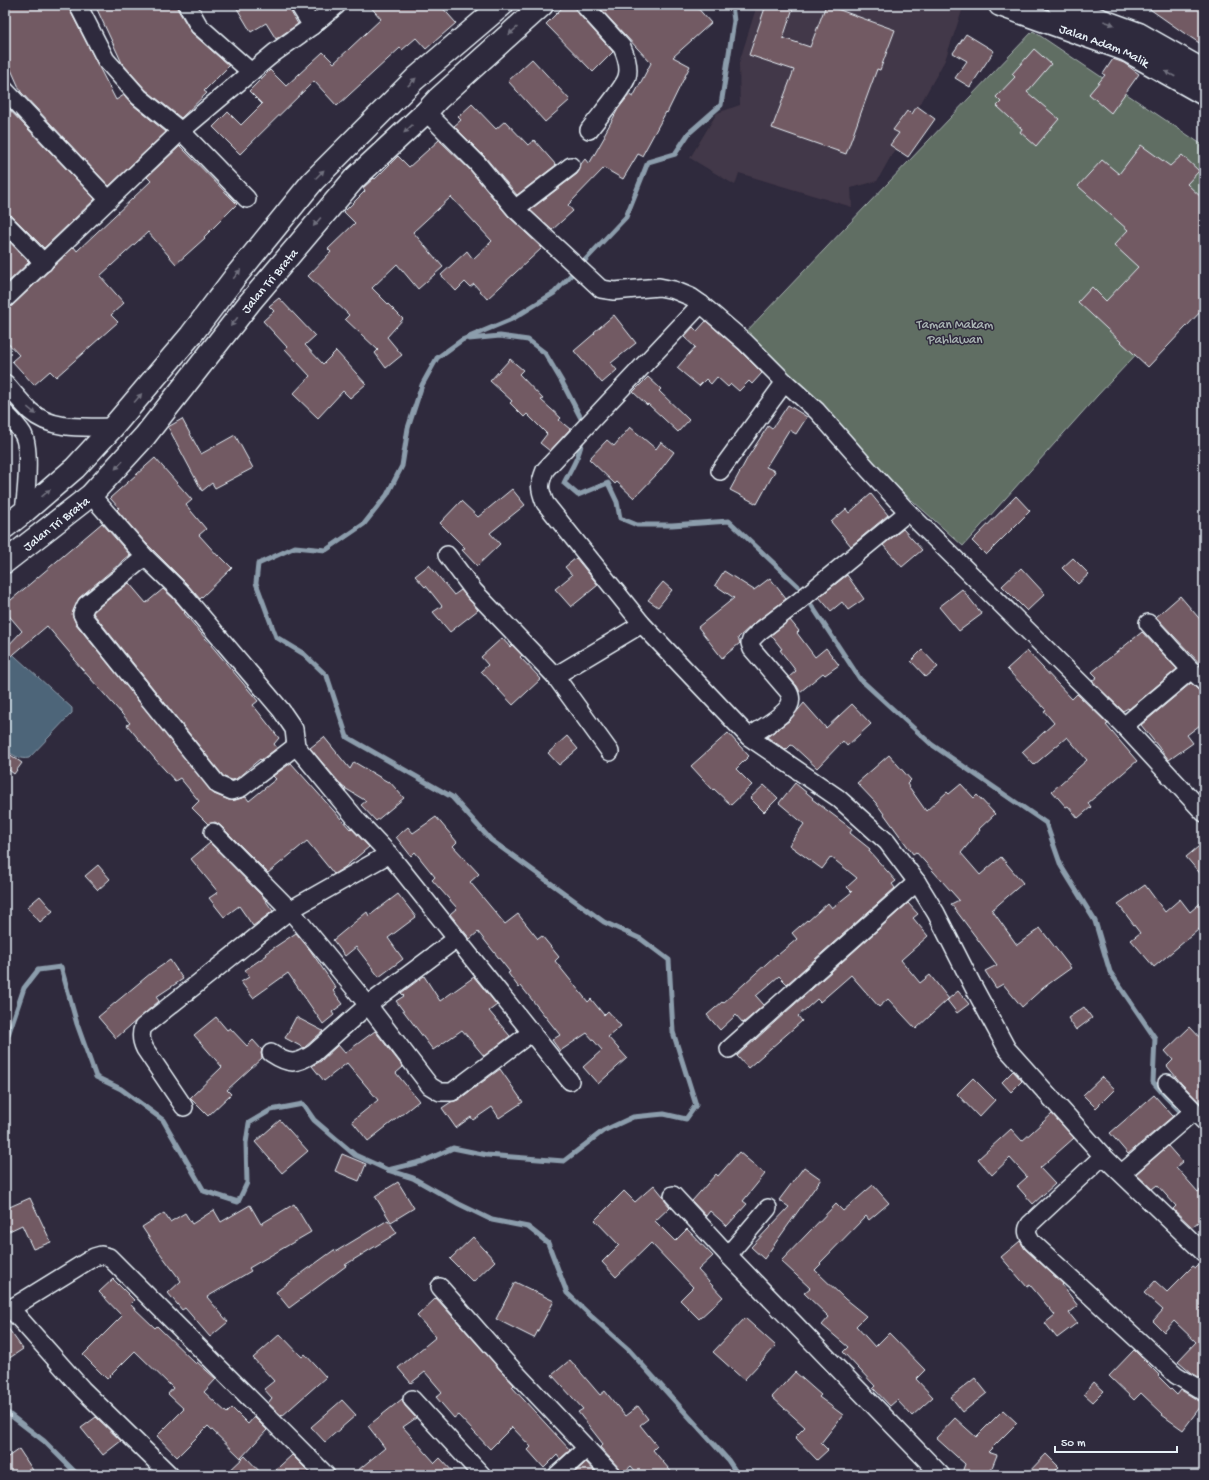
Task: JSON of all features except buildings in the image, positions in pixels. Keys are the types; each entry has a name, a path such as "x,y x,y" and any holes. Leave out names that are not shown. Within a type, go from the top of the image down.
{"street":[{"path":"78,5 106,60 139,97 181,131 247,199"},
{"path":"187,5 199,26 251,72"},
{"path":"299,5 312,26"},
{"path":"5,299 181,131 274,53 312,26 337,5"},
{"path":"5,527 75,468 113,427 191,335 235,277 314,181 415,79 502,5"},
{"path":"584,5 622,47 626,55 628,66 627,78 621,88 589,130"},
{"name":"Jalan Adam Malik","path":"1000,5 1126,50 1204,94"},
{"name":"Jalan Adam Malik","path":"1059,5 1139,34 1204,71"},
{"name":"Jalan Tri Brata","path":"5,562 91,494 145,436 274,272 354,179 539,6"},
{"path":"6,89 109,200"},
{"path":"426,112 477,163 515,209 601,290 614,291 659,287 674,290 691,297 701,304 745,342 785,382 817,411 868,470 908,512 1124,726 1204,813"},
{"path":"515,209 571,166"},
{"path":"5,223 44,262"},
{"path":"701,304 545,470 540,480 540,489 545,503 642,624 750,737 838,798 887,842 917,882 936,913 1007,1049 1103,1156 1204,1253"},
{"path":"191,335 211,353"},
{"path":"720,471 785,382"},
{"path":"5,383 31,412 50,423 74,427 113,427"},
{"path":"5,413 24,435 27,452 26,497 24,512"},
{"path":"91,494 145,557 180,591 281,710 294,730 296,746 357,820 389,854 570,1081"},
{"path":"750,737 784,712 791,701 791,696 788,691 752,649 750,643 751,640 908,512"},
{"path":"447,555 474,591 555,676 610,752"},
{"path":"145,557 86,605 82,614 84,618 218,785 232,791 242,788 296,746"},
{"path":"1148,622 1191,670 1204,682"},
{"path":"555,676 642,624"},
{"path":"1124,726 1191,670"},
{"path":"213,832 290,910 368,1005 430,1086 440,1092 452,1092 532,1032"},
{"path":"184,1107 145,1049 141,1041 143,1027 290,910 389,854"},
{"path":"729,1049 917,882"},
{"path":"271,1053 286,1062 298,1062 304,1060 314,1053 368,1005 456,939"},
{"path":"1167,1083 1199,1116"},
{"path":"1122,1173 1187,1117 1199,1116"},
{"path":"1103,1156 1030,1224 1027,1235 1032,1242 1176,1374 1204,1392"},
{"path":"673,1194 728,1255 941,1475"},
{"path":"728,1255 768,1208"},
{"path":"170,1475 82,1389 8,1311 94,1257 101,1255 109,1257 326,1475"},
{"path":"440,1287 504,1360 612,1475"},
{"path":"412,1399 482,1475"},
{"path":"558,1475 587,1448"}],"shaded area":[{"path":"757,5 964,5 945,60 877,181 851,188 852,207 739,173 735,185 690,158 717,113 740,105 739,63"}],"green space":[{"name":"Taman Makam Pahlawan","path":"1033,31 1204,146 1204,282 1097,396 963,546 885,476 743,335"}],"water":[{"path":"5,647 72,708 72,713 29,758 19,758 5,749"}],"waterway":[{"path":"388,1170 424,1161 453,1148 487,1155 564,1161 603,1131 633,1117 664,1114 686,1119 696,1105 673,1032 669,960 641,939 604,922 491,840 452,797 347,737 327,676 304,654 276,637 256,583 258,564 295,547 326,550 364,524 387,495 402,466 408,428 422,385 437,358 462,340 512,319 554,293 626,217 648,162 675,154 689,133 721,105 734,21 732,5"},
{"path":"469,339 500,336 528,340 545,353 584,424"},
{"path":"582,438 578,456 564,483 578,495 608,483 617,502 620,518 637,525 672,525 729,521 798,586"},
{"path":"812,606 860,679 931,744 1046,823 1061,866 1095,921 1110,972 1155,1038 1153,1082 1185,1116"},
{"path":"5,1044 24,988 38,970 61,967 77,1024 96,1077 121,1089 163,1120 204,1191 238,1202 247,1183 246,1143 249,1123 271,1110 303,1104 314,1120 355,1155 388,1170 413,1178 459,1204 492,1220 528,1227 548,1243 567,1293 628,1349 728,1460 738,1475"},
{"path":"5,1411 44,1441 78,1475"}]}
